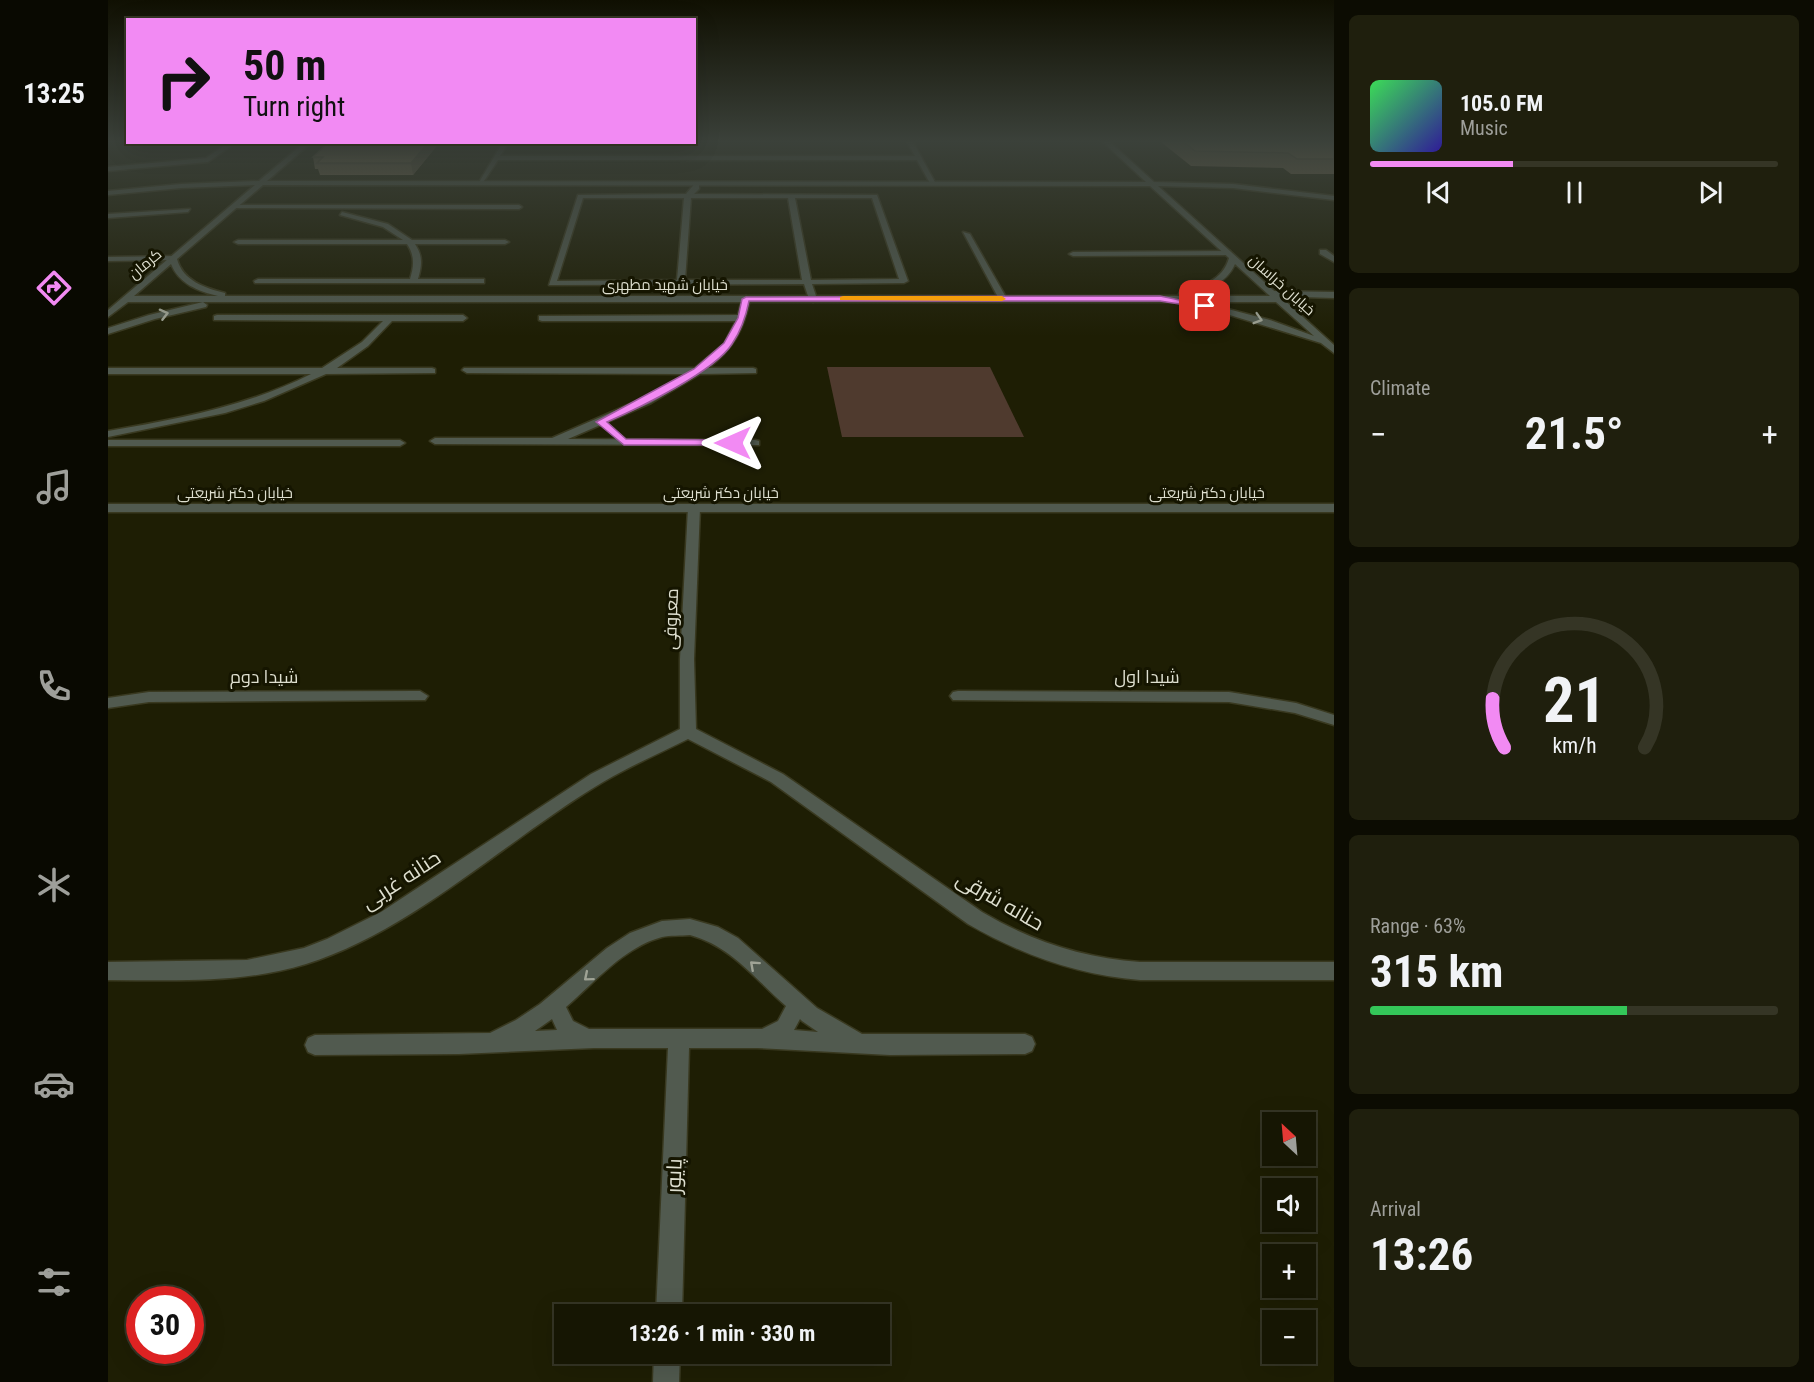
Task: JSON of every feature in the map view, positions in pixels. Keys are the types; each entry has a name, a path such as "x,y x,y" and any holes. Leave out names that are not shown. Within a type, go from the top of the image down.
{"street":[{"path":"577,206 552,283 904,281 879,206"},
{"path":"681,281 687,206"},
{"path":"793,206 807,282 813,299"},
{"name":"خیابان خراسان","path":"1176,206 1332,349"},
{"path":"234,207 519,207"},
{"name":"کرمان","path":"108,314 234,207"},
{"path":"298,207 362,217 395,230 410,242 418,256 419,264 413,281"},
{"path":"362,217 378,207"},
{"path":"108,216 188,210"},
{"path":"966,234 1003,299"},
{"path":"238,242 505,242"},
{"path":"1323,252 1334,260"},
{"path":"1074,254 1230,255 1227,273 1215,282 1192,292 1160,299"},
{"path":"108,259 173,258 177,271 190,282 207,290 243,299"},
{"path":"258,281 481,281"},
{"name":"خیابان شهید مطهری","path":"125,299 1160,299 1334,295"},
{"path":"108,331 174,312 243,299"},
{"path":"550,442 637,405 697,371 728,345 742,318 746,299"},
{"path":"1160,299 1250,316 1284,327 1332,349"},
{"path":"218,318 463,318"},
{"path":"108,434 182,421 245,403 322,371 371,339 390,318"},
{"path":"542,318 742,318"},
{"path":"467,370 753,371"},
{"path":"108,371 432,371"},
{"path":"182,421 188,443"},
{"path":"601,422 624,442"},
{"path":"435,441 754,443"},
{"path":"108,443 400,443"},
{"name":"خیابان دکتر شریعتی","path":"108,508 1334,508"},
{"name":"معروفی","path":"688,732 687,658 694,508"},
{"name":"شیدا دوم","path":"108,703 149,697 420,696"},
{"name":"شیدا اول","path":"958,696 1229,697 1296,708 1334,720"},
{"name":"حنانه شرقی","path":"688,732 777,778 975,918 1026,945 1082,963 1140,971 1334,971"},
{"name":"حنانه غربی","path":"108,971 218,972 247,969 296,958 334,945 388,918 597,778 688,732"},
{"path":"480,1043 523,1027 555,1004 633,939 648,932 680,926 704,929 725,939 797,1004 828,1027 848,1037 870,1043"},
{"path":"555,1004 566,1028 580,1036 594,1038"},
{"path":"757,1038 770,1036 785,1028 797,1004"},
{"path":"315,1045 480,1043 594,1038 757,1038 890,1045 1025,1044"},
{"name":"پایور","path":"669,1304 679,1039"},
{"path":"666,1382 667,1364"}],"shaded area":[{"path":"827,367 990,367 1024,437 842,437"}],"slow traffic":[{"path":"843,299 1002,299"}],"route":[{"path":"733,443 624,442 601,422 637,405 697,371 728,345 742,318 746,299 1160,299 1205,306"}]}
